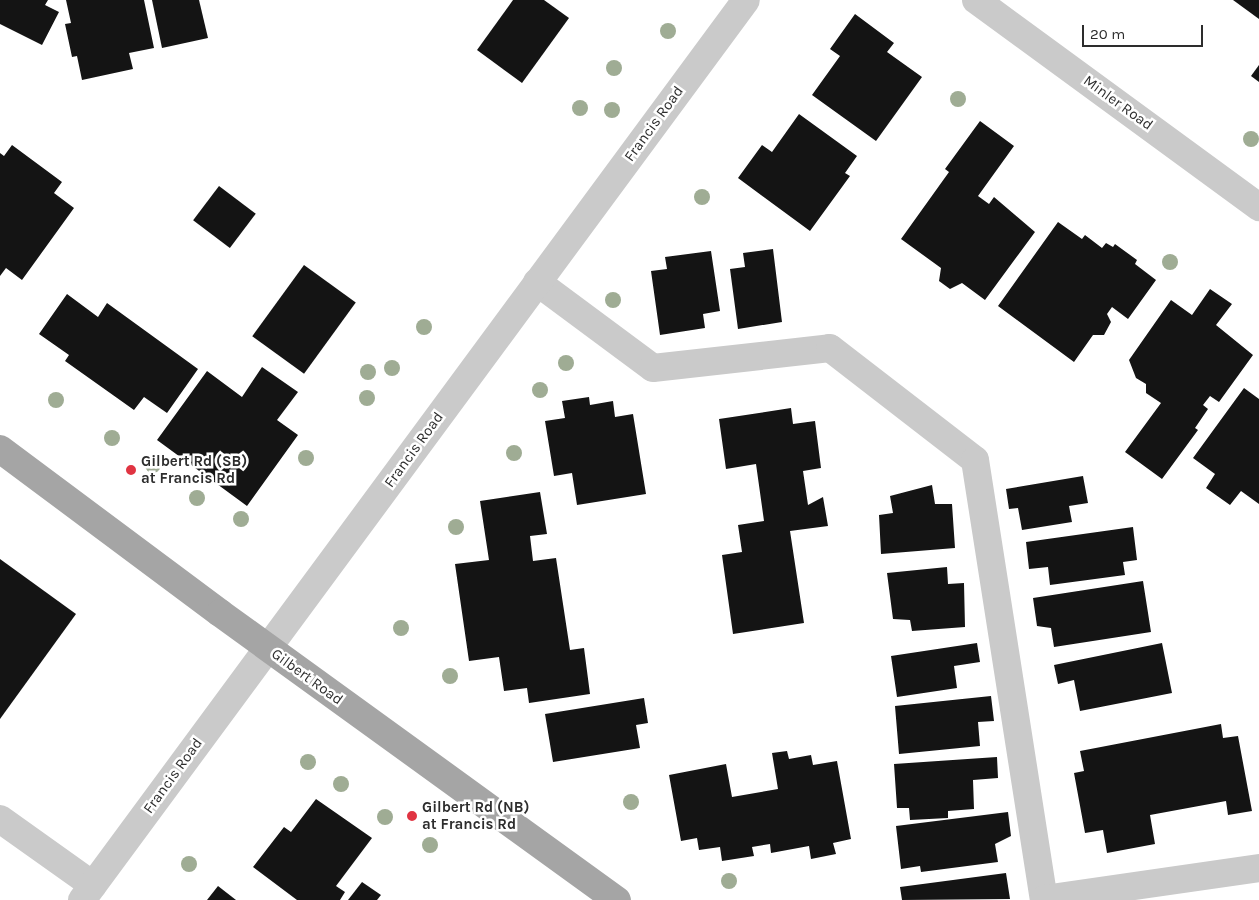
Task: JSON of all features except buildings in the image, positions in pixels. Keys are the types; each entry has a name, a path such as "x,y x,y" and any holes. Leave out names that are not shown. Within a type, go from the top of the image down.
{"main road":[{"name":"Gilbert Road","path":"0,449 267,648 617,900"}],"street":[{"name":"Francis Road","path":"87,892 746,0"},
{"name":"Minler Road","path":"976,0 1259,207"},
{"path":"537,282 653,368 830,348 975,460 1044,900 1259,868"},
{"path":"0,818 87,892"}],"place":[{"name":"Gilbert Rd (SB) at Francis Rd","path":"131,470"},
{"name":"Gilbert Rd (NB) at Francis Rd","path":"412,816"}]}
